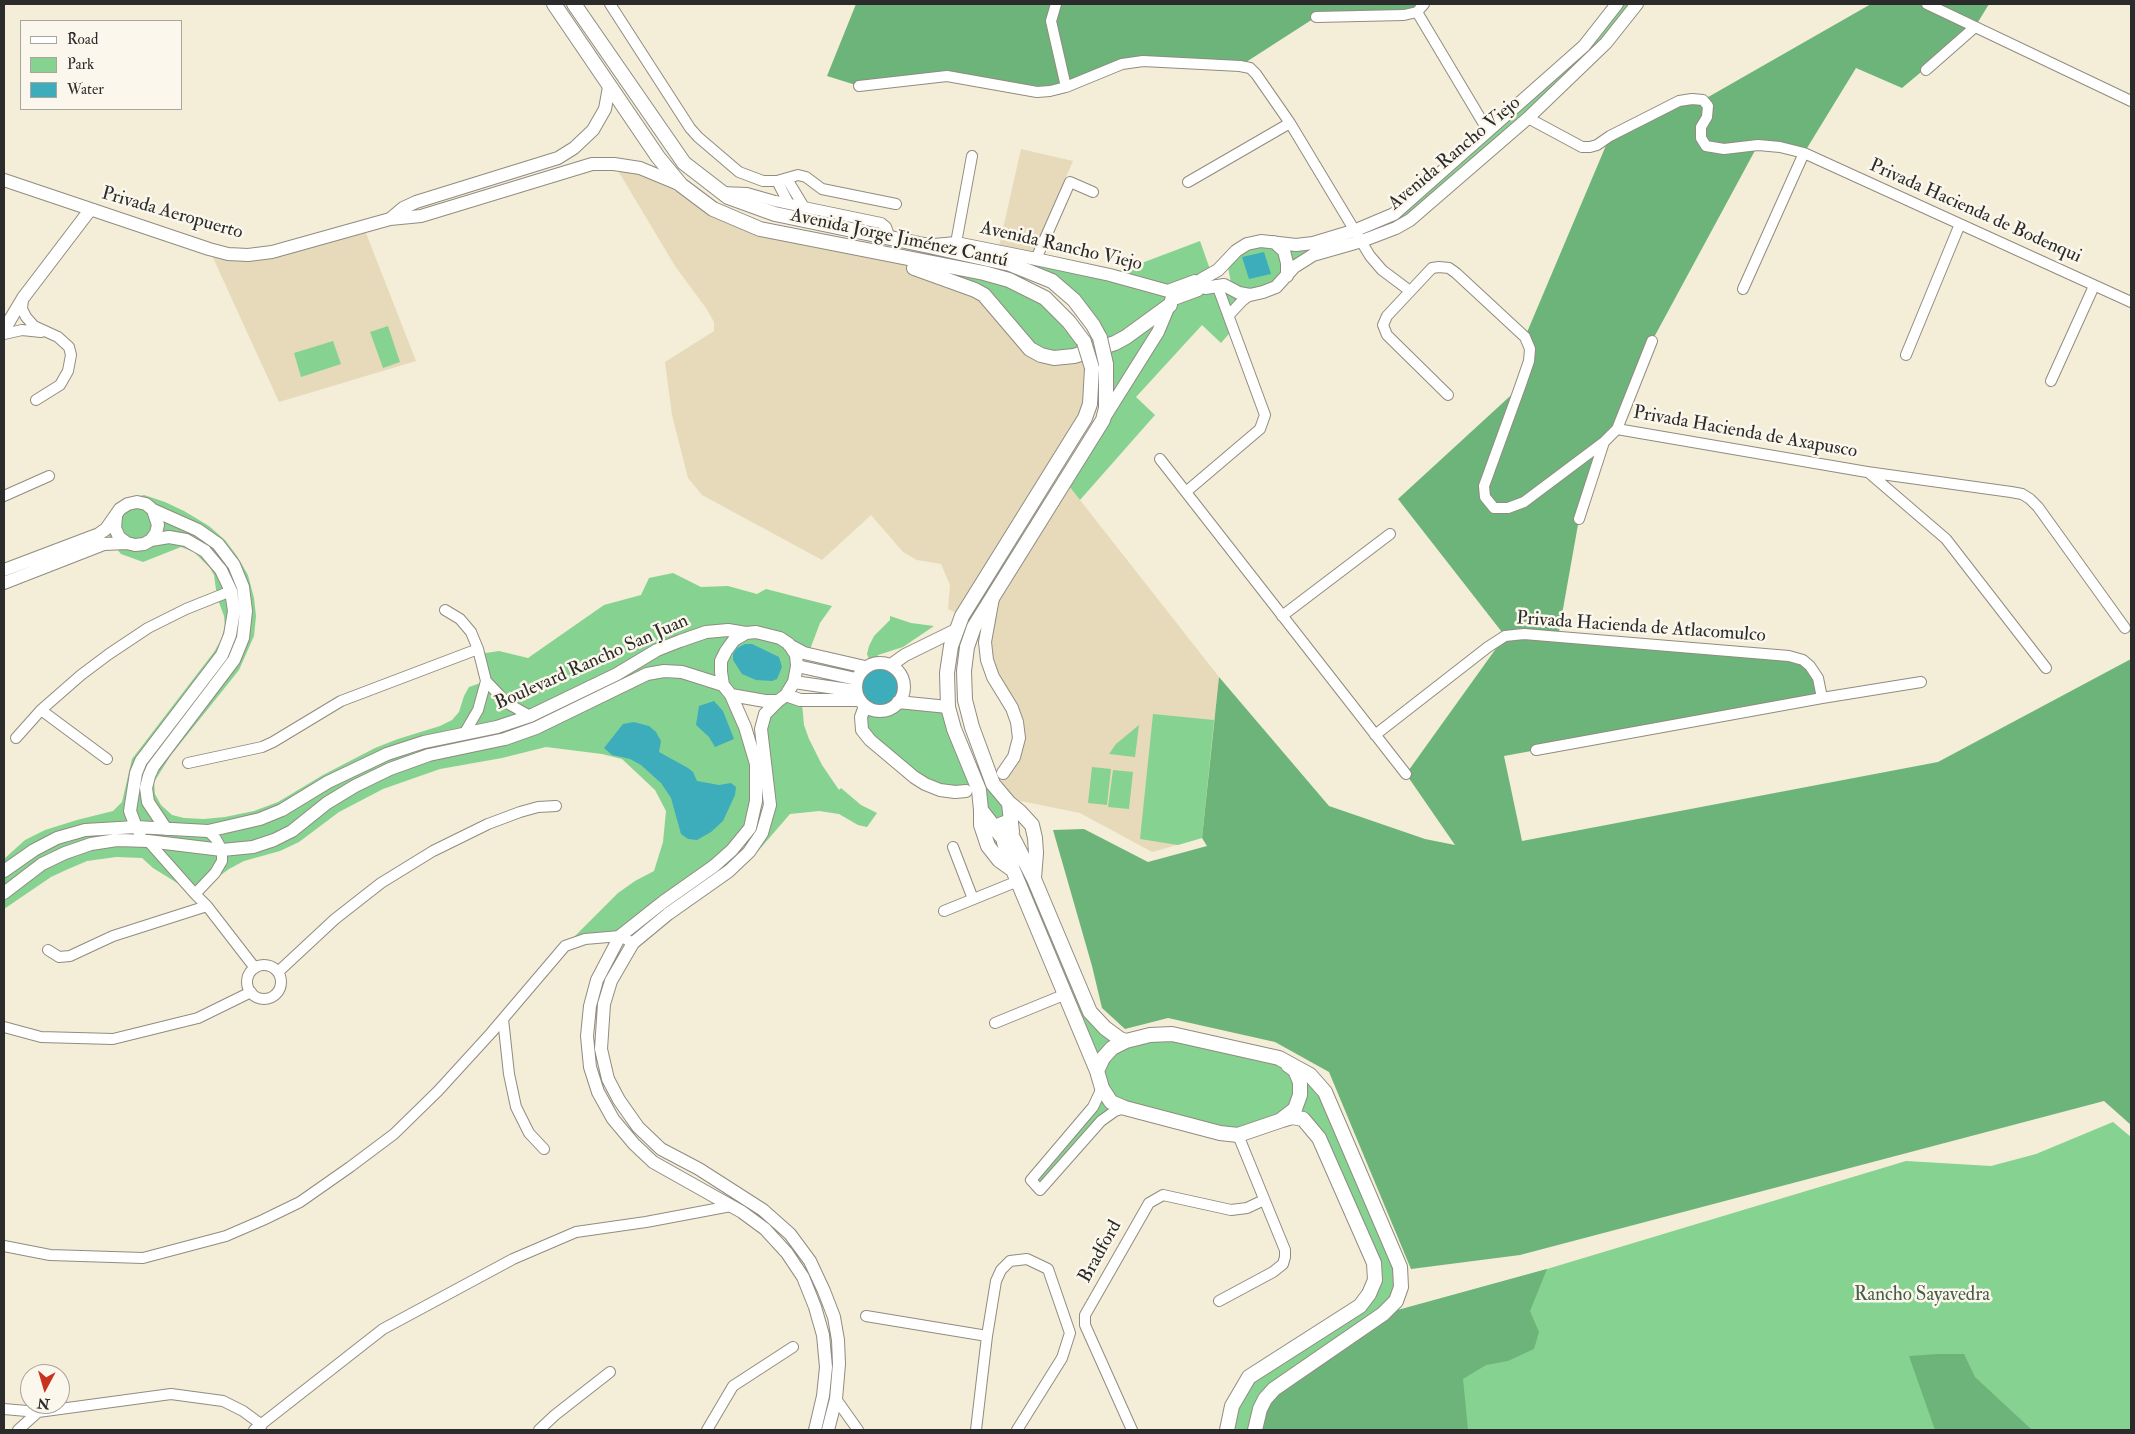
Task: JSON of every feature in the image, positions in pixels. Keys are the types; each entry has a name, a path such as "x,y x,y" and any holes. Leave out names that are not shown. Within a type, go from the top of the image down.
{"main road":[{"name":"Avenida Jorge Jiménez Cantú","path":"554,4 658,158 681,185 713,210 760,229 984,273 1023,286 1045,298 1069,322 1084,342 1092,368 1090,404 1085,418 962,616 951,646 948,672 948,706 954,729 981,810 981,825 988,846 1015,875"},
{"name":"Avenida Jorge Jiménez Cantú","path":"574,4 684,163 728,197 775,214 1010,264 1052,281 1074,300 1093,325 1100,338 1106,364 1106,408 1103,420 974,627 967,647 964,671 965,700 972,727 994,784 1009,803 1032,825 1036,853 1034,878"},
{"path":"864,250 975,290 984,295 1030,349 1041,355 1054,358 1074,356 1115,343 1126,337 1170,299"},
{"path":"973,790 994,784"},
{"path":"1009,803 1006,835 1015,875 1098,1071 1102,1088 1111,1102 1125,1108 1220,1133 1238,1135 1292,1117 1303,1119 1319,1138 1374,1262 1375,1280 1369,1294 1360,1306 1249,1377 1232,1406 1227,1430"},
{"path":"981,810 1006,835 1034,878 1090,1012 1105,1028 1126,1041"},
{"path":"1098,1071 1102,1058 1112,1048 1126,1041 1150,1035 1172,1034 1279,1058 1310,1075 1326,1092 1400,1267 1401,1287 1396,1301 1383,1314 1274,1389 1265,1398 1255,1430"},
{"path":"1279,1058 1295,1070 1300,1082 1300,1095 1296,1109 1282,1120"}],"street":[{"path":"610,4 671,100 698,137 738,172 763,181 782,180 798,176 806,177 822,190 896,204"},
{"path":"1056,4 1051,21 1066,87"},
{"name":"Avenida Rancho Viejo","path":"1250,295 1276,287 1302,260 1359,236 1394,214 1584,46 1617,4"},
{"name":"Avenida Rancho Viejo","path":"929,246 956,243 1110,275 1170,299 1184,291 1204,284 1236,251 1247,244 1261,241 1296,245 1359,236 1396,228 1410,220 1528,118 1606,43 1637,4"},
{"path":"1928,4 2131,101"},
{"path":"1316,16 1404,15 1420,8 1488,131"},
{"path":"1926,70 1976,27"},
{"path":"859,86 947,76 1037,92 1066,87 1122,64 1143,61 1250,68 1290,123 1382,270 1410,291"},
{"name":"Privada Aeropuerto","path":"390,218 403,208 416,202 558,158 574,148 593,130 605,109 609,87"},
{"path":"1536,89 1547,100"},
{"name":"Privada Hacienda de Bodenqui","path":"1528,118 1582,147 1590,147 1679,101 1703,100 1708,106 1707,117 1701,127 1701,138 1706,146 1724,149 1758,145 1780,147 1804,154 2131,302"},
{"path":"1188,182 1290,123"},
{"path":"1474,143 1486,155"},
{"path":"1743,289 1804,154"},
{"path":"956,243 972,156"},
{"name":"Privada Aeropuerto","path":"4,180 210,249 228,254 248,256 272,252 390,218 422,216 592,164 614,164 640,168 681,185"},
{"path":"782,180 789,204"},
{"path":"782,180 804,207"},
{"path":"1036,259 1070,182 1093,192"},
{"path":"721,192 747,192 789,204 881,223 886,227 890,238"},
{"path":"4,330 23,298 90,210"},
{"name":"Privada Hacienda de Bodenqui","path":"1906,355 1960,224"},
{"path":"1274,242 1284,251 1287,263 1287,276"},
{"path":"1227,262 1227,280 1232,288"},
{"name":"Privada Hacienda de Axapusco","path":"1448,395 1386,335 1383,325 1387,316 1432,268 1449,268 1525,337 1530,349 1529,360 1484,486 1485,497 1494,508 1508,508 1524,502 1604,442 1617,429 1652,341"},
{"path":"1204,284 1224,285 1239,293 1250,295"},
{"path":"1187,491 1260,429 1265,415 1229,315 1204,284"},
{"name":"Privada Hacienda de Bodenqui","path":"2051,381 2094,286"},
{"path":"1229,315 1250,295"},
{"path":"4,313 23,298"},
{"path":"23,298 22,309 26,318 34,326 58,337 69,347 70,363 60,385 36,400"},
{"path":"1103,420 1158,332 1170,299"},
{"path":"4,334 22,330 47,333"},
{"name":"Privada Hacienda de Axapusco","path":"1617,429 1867,472 2022,494 2030,499 2125,628"},
{"path":"1579,519 1604,442"},
{"path":"1160,459 1187,491 1406,774"},
{"name":"Privada Hacienda de Axapusco","path":"1867,472 1946,539 2046,668"},
{"path":"4,496 49,476"},
{"path":"4,570 100,534 120,510 128,504 137,502 146,504 153,510 198,530 218,544 234,565 243,587 246,611 243,638 234,660 153,767 146,788 148,802 166,829"},
{"path":"151,540 156,533 158,525 157,517 153,510"},
{"path":"116,517 115,528 119,537 127,543"},
{"path":"1282,616 1390,534"},
{"path":"4,583 104,544 127,543 135,545 169,537 186,540 205,551 221,570 231,590 234,611 230,635 222,655 141,761 136,773 130,811 136,827 207,906 255,968"},
{"path":"16,738 41,710 81,675 148,628 231,590"},
{"path":"993,596 985,642 987,660 993,677 1012,708 1018,722 1018,738 1014,756 1003,773"},
{"path":"445,610 460,619 470,632 478,648 486,681 507,704 530,716"},
{"name":"Boulevard Rancho San Juan","path":"4,871 34,850 57,838 85,830 136,827 208,831 236,826 282,810 328,782 387,754 424,742 497,727 530,716 616,674 657,650 706,632 728,630 769,634 804,653 865,667"},
{"path":"891,665 905,655 956,630"},
{"path":"746,633 734,640 724,656 720,672 745,727 756,764 756,801 750,828 732,850 714,866 663,902 620,936 597,980 590,1006 587,1036 590,1067 598,1092 613,1119 634,1144 653,1162 732,1206 765,1229 787,1253 803,1277 815,1307 823,1336 826,1367 823,1396 815,1430"},
{"name":"Privada Hacienda de Atlacomulco","path":"1375,735 1488,646 1505,636 1524,634 1790,656 1803,660 1810,666 1818,678 1822,698"},
{"path":"789,644 801,667 836,688"},
{"path":"188,763 262,747 341,702 478,648"},
{"path":"798,683 836,688 859,694 875,711 882,711 890,709 898,702 904,692 904,684 898,670 891,665 875,663 865,667 859,694 862,730 870,740 925,784 940,790 955,792 973,790"},
{"path":"801,667 798,683 765,714 761,728 770,805 762,833 748,852 729,871 668,914 633,943 612,981 604,1004 601,1049 608,1079 618,1100 638,1127 661,1149 698,1169 763,1210 790,1234 810,1261 834,1316 838,1340 839,1364 836,1399 828,1430"},
{"name":"Boulevard Rancho San Juan","path":"4,893 42,864 91,844 117,840 148,841 222,850 253,847 274,840 292,831 327,803 354,786 390,769 429,755 505,739 536,728 647,674 664,671 682,672 727,690 766,701 782,698 800,700 836,688"},
{"path":"464,734 478,710 486,681"},
{"path":"1536,750 1921,682"},
{"path":"898,702 948,706"},
{"path":"41,710 107,759"},
{"path":"131,801 148,802"},
{"path":"278,972 351,907 382,883 433,851 488,824 520,812 538,807 556,806"},
{"path":"195,894 215,873 222,861 222,850 216,839 208,831"},
{"path":"953,847 973,899"},
{"path":"944,911 973,899 1015,875"},
{"path":"48,950 59,957 70,956 113,936 207,906"},
{"path":"4,1246 50,1256 143,1258 226,1236 263,1220 300,1202 394,1134 438,1091 565,946 585,939 620,936 633,943"},
{"path":"268,965 278,972 282,982 278,992 270,998 259,998 251,992 248,984 249,975 255,968 268,965"},
{"path":"4,1027 41,1037 113,1039 198,1018 251,992"},
{"path":"995,1023 1066,994"},
{"path":"503,1018 509,1074 516,1107 529,1133 544,1149"},
{"path":"1102,1088 1093,1107 1031,1180 1040,1190 1102,1121 1115,1111 1125,1108"},
{"path":"1219,1301 1273,1272 1283,1264 1285,1250 1238,1135"},
{"name":"Bradford","path":"1132,1430 1086,1325 1085,1316 1139,1220 1149,1203 1163,1195 1231,1210 1247,1208 1264,1200"},
{"path":"70,1408 171,1394 222,1401 244,1411 258,1428 383,1329 513,1259 576,1232 646,1222 732,1206"},
{"path":"976,1430 987,1336 996,1282 1001,1270 1010,1262 1027,1259 1048,1269 1070,1333 1062,1358 1017,1430"},
{"path":"866,1316 987,1336"},
{"path":"708,1430 733,1386 793,1347"},
{"path":"540,1430 554,1415 610,1372"},
{"path":"836,1399 858,1430"},
{"path":"4,1409 20,1410"},
{"path":"18,1430 36,1414"}],"shaded area":[{"path":"1021,149 1073,161 1031,258 998,251"},
{"path":"614,164 640,168 713,209 864,250 962,284 1092,368 1090,404 962,616 948,609 950,585 941,564 917,560 903,552 871,515 822,560 702,495 688,478 672,415 665,362 714,331 714,322 675,266"},
{"path":"364,228 416,361 279,402 209,249 248,255"},
{"path":"1065,481 1219,677 1202,838 1152,852 1080,813 1006,798 1000,791 1003,773 1019,738 985,642 993,596"}],"green space":[{"path":"856,4 1428,4 1417,12 1316,17 1240,66 1143,61 1050,91 963,78 859,86 827,76"},
{"path":"1617,4 1634,4 1619,28 1410,220 1313,254 1287,276 1250,295 1229,315 1234,328 1221,343 1202,325 1136,397 1155,415 1080,500 1065,481 1103,420 1100,338 1052,281 956,243 1110,275 1200,241 1212,275 1195,277 1232,288 1227,262 1261,241 1296,245 1394,214 1536,89"},
{"path":"1871,4 1989,4 1975,27 1902,88 1856,68 1804,153 1758,145 1652,341 1617,429 1604,442 1579,519 1558,637 1789,656 1810,666 1822,698 1504,756 1522,841 1938,762 2131,659 2131,1125 2104,1101 1520,1255 1411,1269 1329,1072 1275,1042 1168,1018 1125,1029 1102,1008 1092,966 1053,830 1084,829 1148,862 1207,846 1202,838 1219,677 1329,806 1425,839 1455,845 1406,774 1505,636 1398,499 1520,387 1529,360 1525,337 1610,136 1679,101 1703,100"},
{"path":"864,250 1030,289 1084,342 1074,356 1041,355 984,295 962,284"},
{"path":"388,326 400,362 383,368 370,332"},
{"path":"333,341 341,364 301,377 294,353"},
{"path":"144,495 184,511 209,526 225,540 248,575 256,616 254,636 239,670 171,755 154,782 155,794 161,805 172,815 204,819 254,811 278,802 323,775 375,748 440,726 452,720 459,712 469,687 486,681 478,649 486,653 499,651 528,658 604,605 641,595 649,578 673,573 701,587 728,586 757,594 766,589 832,606 820,623 809,652 796,655 786,695 802,704 804,725 809,739 822,765 839,790 841,788 861,805 877,813 867,827 858,825 839,814 819,811 790,814 752,858 749,852 770,805 761,729 777,701 731,695 745,727 756,801 732,850 620,936 565,946 618,893 654,871 663,842 666,811 655,790 622,759 602,754 546,747 502,758 440,769 383,789 339,812 299,842 280,851 244,861 229,869 195,894 153,868 142,858 116,857 87,861 66,870 51,877 4,909 4,859 25,840 45,830 113,811 122,802 132,759 214,652 221,640 225,627 224,616 217,597 214,575 210,568 194,552 181,547 143,562 121,554 112,543 106,529 130,498"},
{"path":"890,616 911,623 934,626 903,647 878,655 875,663 871,665 867,654 869,646 874,636 890,620"},
{"path":"896,705 948,707 972,770 966,791 940,790 870,740 865,706 875,711 882,711"},
{"path":"1153,714 1214,720 1202,838 1178,845 1140,839"},
{"path":"1139,725 1135,757 1109,754 1116,744"},
{"path":"1092,767 1111,769 1107,805 1088,803"},
{"path":"1113,770 1133,772 1129,809 1108,807"},
{"path":"993,784 1010,812 995,828 979,790"},
{"name":"Rancho Sayavedra","path":"1016,842 1090,1012 1120,1039 1150,1035 1279,1058 1325,1092 1401,1287 1385,1314 1547,1269 1906,1161 1991,1166 2036,1154 2113,1122 2131,1137 2131,1430 1227,1430 1239,1392 1360,1306 1375,1280 1303,1119 1243,1135 1115,1111 1040,1190 1031,1180 1102,1088 1013,870"},
{"path":"1547,1269 1530,1311 1539,1332 1534,1349 1508,1361 1486,1365 1463,1379 1468,1430 1255,1430 1265,1399 1383,1314"},
{"path":"1964,1354 1975,1377 2032,1430 1935,1430 1909,1356"}],"water":[{"path":"1264,252 1271,274 1249,279 1242,257"},
{"path":"745,644 752,644 779,657 782,667 777,679 772,681 756,680 742,674 733,660 733,654 737,648"},
{"path":"875,663 885,663 897,670 904,682 904,692 897,704 885,711 875,711 867,707 860,700 856,692 856,682 860,674 867,667"},
{"path":"714,701 723,711 734,739 715,747 709,737 696,725 699,706"},
{"path":"634,722 649,726 656,732 661,741 659,752 688,768 693,772 697,781 719,785 731,783 736,787 735,795 723,821 711,832 697,840 688,839 681,834 671,798 661,783 641,765 630,759 612,755 604,748 623,724"}]}
